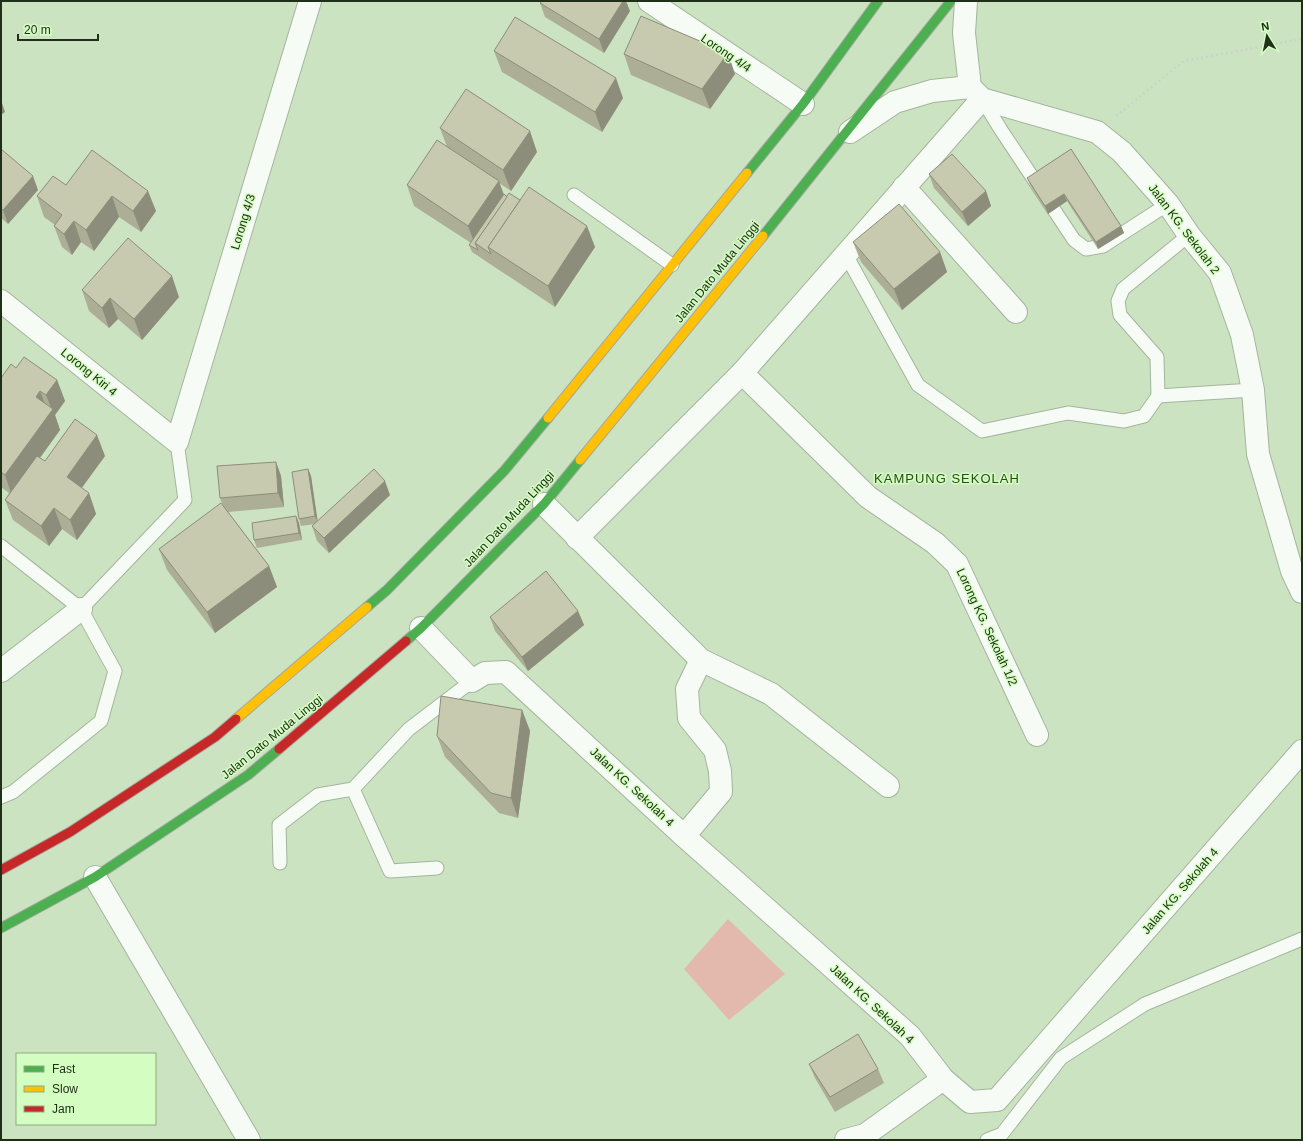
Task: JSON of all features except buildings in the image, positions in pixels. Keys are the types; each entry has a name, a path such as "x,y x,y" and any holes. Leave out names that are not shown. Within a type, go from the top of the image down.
{"highway":[{"path":"1,870 70,832 215,737 387,590 504,471 803,104 878,1"},
{"name":"Jalan Dato Muda Linggi","path":"1,928 95,877 248,775 421,628 544,504 844,137 950,1"}],"street":[{"name":"Lorong 4/3","path":"177,442 310,1"},
{"name":"Lorong 4/4","path":"649,1 803,104"},
{"path":"577,538 742,373 904,187 976,93 964,33 966,1"},
{"name":"Jalan KG. Sekolah 2","path":"844,137 895,102 932,91 976,93 1097,132 1122,152 1168,204 1189,235 1220,273 1242,335 1252,390 1258,454 1292,571 1302,592"},
{"path":"904,187 1016,312"},
{"name":"Lorong Kiri 4","path":"1,301 177,442"},
{"name":"Lorong KG. Sekolah 1/2","path":"742,373 868,497 935,543 957,564 1037,735"},
{"path":"544,504 701,660 771,694 888,786"},
{"path":"1,671 81,609"},
{"path":"421,628 472,681"},
{"path":"684,836 720,792 720,771 715,750 689,718 688,689 701,660"},
{"name":"Jalan KG. Sekolah 4","path":"472,681 485,673 506,672 684,836 910,1036 943,1080 970,1102 997,1100 1302,751"},
{"path":"95,877 249,1140"},
{"path":"846,1140 865,1135 943,1080"}],"lane":[{"path":"976,93 1074,240 1086,249 1103,246 1168,204"},
{"path":"574,195 672,265"},
{"path":"846,255 918,385 982,431 1068,413 1124,421 1144,416 1158,396 1157,357 1120,316 1118,301 1123,289 1189,235"},
{"path":"1158,396 1252,390"},
{"path":"81,609 185,500 177,442"},
{"path":"1,546 81,609 115,671 101,721 13,792 1,797"},
{"path":"280,863 279,825 318,795 353,789 409,729 472,681"},
{"path":"353,789 390,871 437,868"},
{"path":"987,1140 1002,1134 1061,1058 1138,1008 1302,939"}],"path":[{"path":"1097,132 1184,61 1302,39"}],"shaded area":[{"path":"728,919 785,974 729,1020 684,969"}],"traffic: fast":[{"path":"747,173 803,104 878,1"},
{"path":"763,236 951,1"},
{"path":"367,607 387,590 504,471 548,418"},
{"path":"406,641 421,628 544,504 580,460"},
{"path":"1,928 95,877 248,775 279,749"}],"traffic: slow":[{"path":"548,418 747,173"},
{"path":"580,460 763,236"},
{"path":"236,719 367,607"}],"traffic: jam":[{"path":"279,749 406,641"},
{"path":"1,870 70,832 215,737 236,719"}],"district":[{"name":"KAMPUNG SEKOLAH","path":"947,478"}]}
